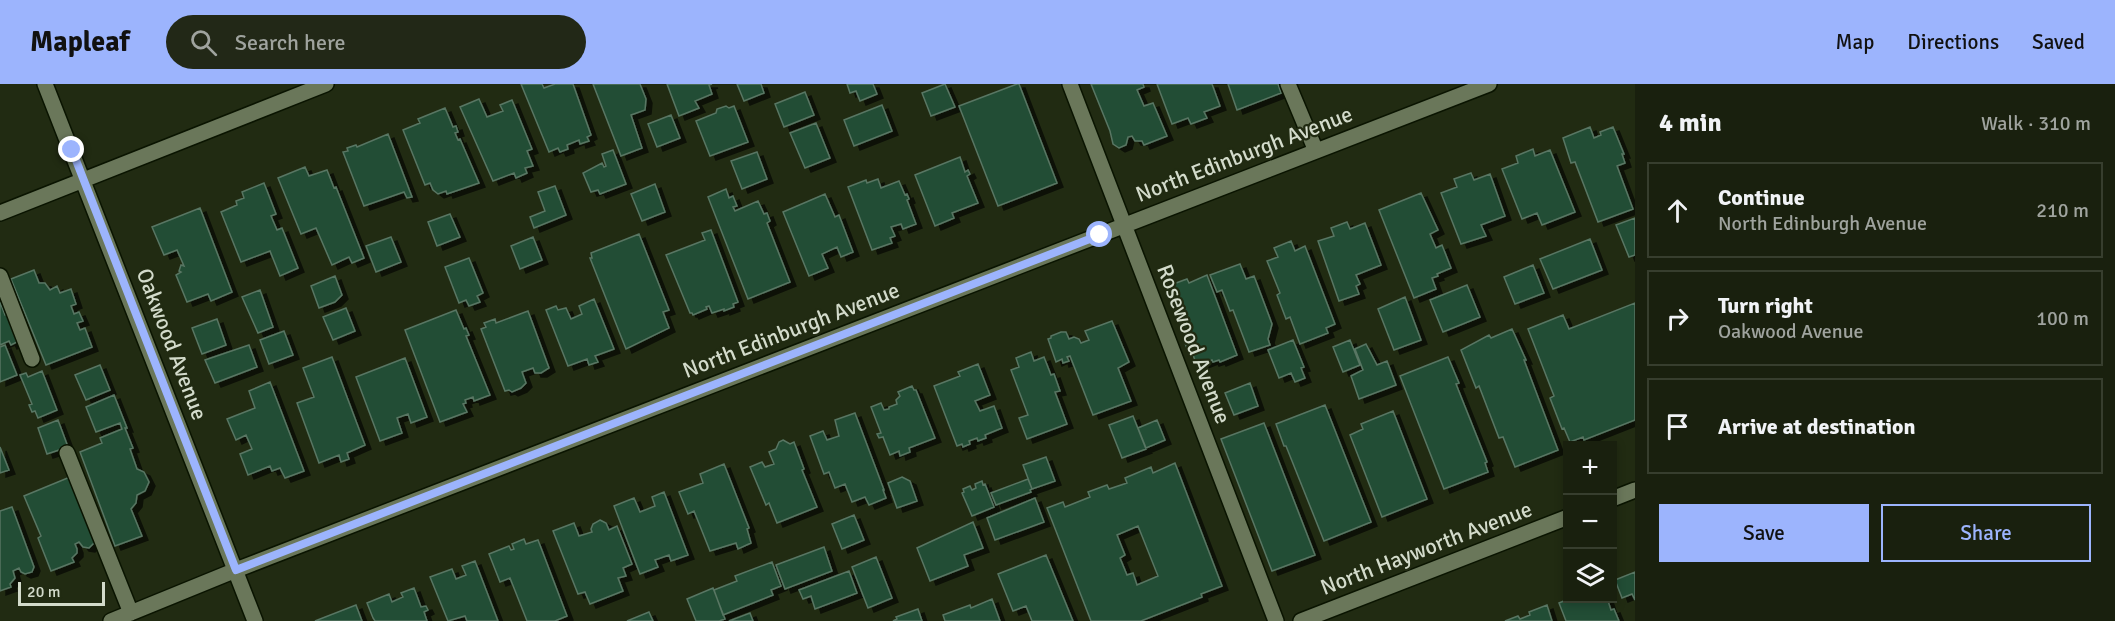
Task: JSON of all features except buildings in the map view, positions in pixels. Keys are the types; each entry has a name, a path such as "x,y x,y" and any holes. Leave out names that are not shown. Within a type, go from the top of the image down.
{"street":[{"name":"Oakwood Avenue","path":"45,84 255,621"},
{"path":"0,213 326,84"},
{"name":"Rosewood Avenue","path":"1070,84 1276,621"},
{"path":"1288,84 1316,151"},
{"name":"North Edinburgh Avenue","path":"111,621 236,570 1488,84"},
{"path":"0,276 32,359"},
{"path":"67,453 131,613"},
{"path":"1617,497 1635,490"},
{"name":"North Hayworth Avenue","path":"1301,621 1563,519"}],"route":[{"path":"72,150 236,570 1100,235"}]}
